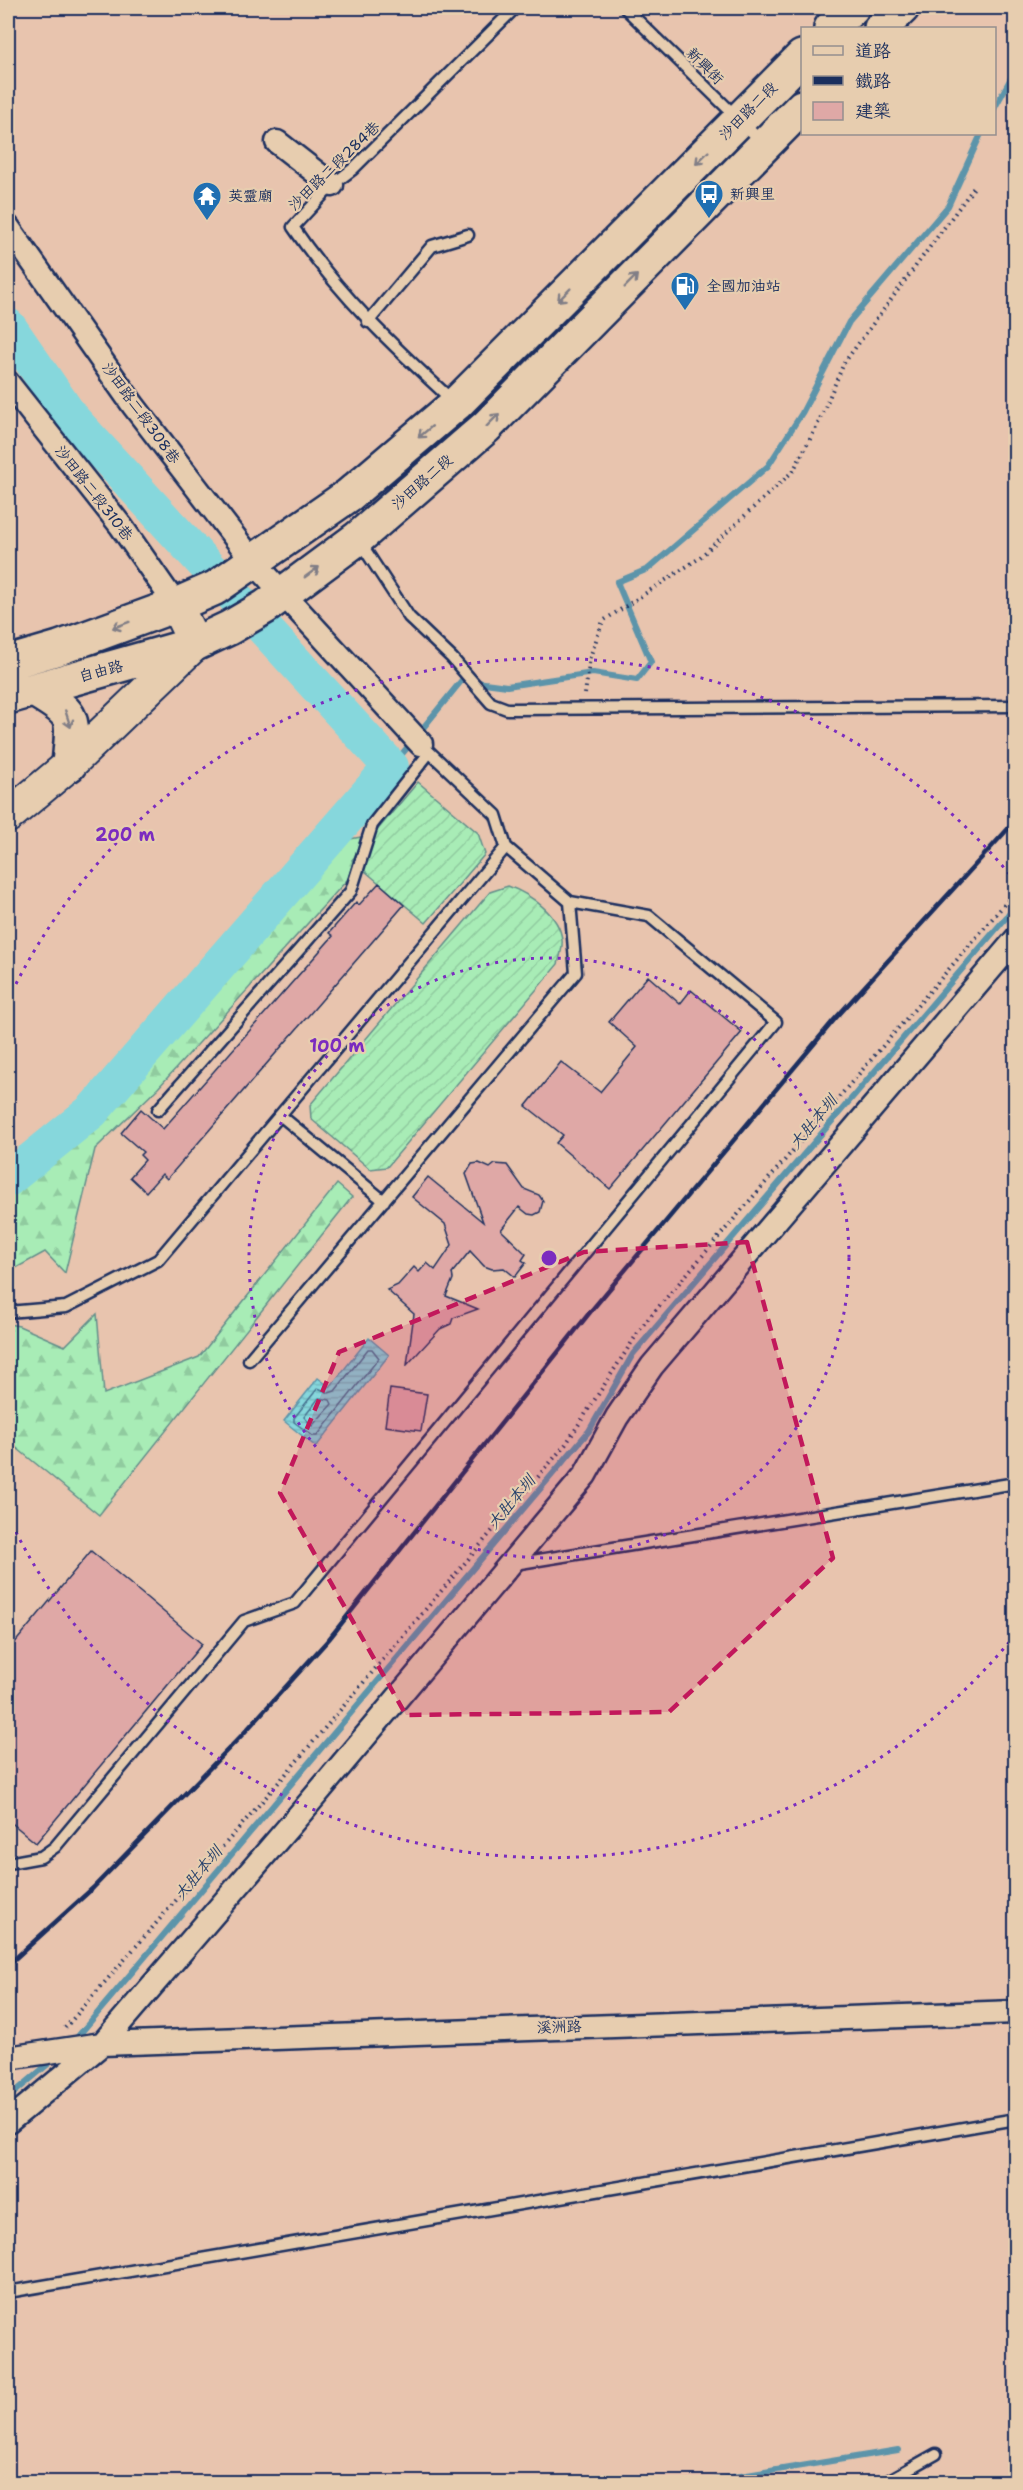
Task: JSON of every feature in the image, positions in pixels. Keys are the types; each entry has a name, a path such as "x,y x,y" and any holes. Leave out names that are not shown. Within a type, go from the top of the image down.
{"main road":[{"path":"832,27 852,8"},
{"path":"882,27 902,8"},
{"name":"沙田路二段","path":"176,605 234,574 349,495 456,404 801,58"},
{"name":"沙田路二段","path":"195,644 229,628 274,600 358,538 486,428 801,107"},
{"path":"8,663 59,648 176,605"},
{"name":"自由路","path":"21,693 195,644"},
{"path":"21,693 65,708 72,726 69,765"}],"street":[{"path":"277,142 332,185"},
{"name":"沙田路二段308巷","path":"8,227 133,405 234,574 274,600 425,749"},
{"name":"沙田路二段310巷","path":"8,383 121,526 176,605"},
{"path":"176,605 195,644"},
{"name":"沙田路二段","path":"8,816 69,765 195,644"},
{"path":"8,2122 102,2044 305,1808 585,1475 617,1417 652,1366 1016,939"},
{"name":"溪洲路","path":"8,2058 102,2044 1016,2012"}],"lane":[{"name":"沙田路二段284巷","path":"456,404 368,322 308,249 293,226 332,185 353,169 515,8"},
{"name":"新興街","path":"625,8 738,121 765,144"},
{"path":"368,322 432,246 468,235"},
{"path":"358,538 409,617 453,658 491,704 507,709 1016,706"},
{"path":"8,1863 41,1857 55,1847 244,1622 295,1603 776,1022 649,916 570,902 506,847 496,815 425,749 372,825 351,891 158,1110"},
{"path":"8,1312 66,1307 158,1260 506,847"},
{"path":"249,1360 576,973 570,902"},
{"path":"280,1115 384,1201"},
{"path":"508,1564 1016,1483"},
{"path":"8,2292 1016,2119"},
{"path":"886,2482 936,2454"}],"path":[{"path":"582,710 590,657 603,621 698,559 793,471 817,426 844,363 975,186"},
{"path":"42,2053 285,1775 558,1453 643,1325 1016,891"}],"highlighted area":[{"path":"747,1242 833,1558 669,1712 406,1715 280,1493 339,1352 584,1252"}],"green space":[{"path":"418,782 478,833 485,854 426,923 352,860"},
{"path":"361,837 348,879 158,1088 95,1149 65,1273 45,1252 14,1269 8,1279 8,1183 61,1141 318,845"},
{"path":"508,886 534,900 556,922 562,943 558,964 387,1167 370,1169 311,1119 310,1105 490,892"},
{"path":"337,1184 352,1197 99,1515 8,1441 8,1324 19,1326 65,1346 97,1314 104,1394 199,1357"}],"water":[{"path":"369,1338 389,1355 316,1447 284,1421 318,1378 330,1387"}],"building":[{"path":"379,883 404,905 167,1179 162,1174 146,1192 130,1177 145,1160 140,1155 143,1152 121,1133 141,1109 163,1129 333,936 329,933 356,902 359,905"},
{"path":"648,976 680,1004 691,990 742,1032 610,1189 556,1143 563,1135 526,1106 561,1062 600,1092 637,1047 609,1022"},
{"path":"479,1163 490,1168 495,1164 507,1165 524,1189 539,1195 543,1201 540,1212 534,1215 528,1214 519,1207 501,1230 526,1254 522,1260 526,1263 515,1277 504,1268 492,1269 484,1266 470,1251 452,1273 453,1279 446,1296 478,1309 453,1318 451,1324 440,1329 407,1365 414,1314 387,1290 398,1285 414,1267 419,1272 427,1263 435,1270 452,1245 445,1224 412,1197 428,1177 483,1222 466,1174 472,1164"},
{"path":"390,1389 427,1394 421,1431 385,1426"},
{"path":"91,1551 202,1644 36,1843 8,1820 8,1651"}],"waterway":[{"path":"996,105 1016,69"},
{"path":"418,734 462,680 507,686 593,673 637,680 651,662 617,582 648,569 768,466 802,413 849,322 948,206 981,135"},
{"path":"8,326 71,418 391,767 92,1111 8,1179"},
{"path":"391,767 412,742"},
{"name":"大肚本圳","path":"74,2041 589,1431 633,1354 1016,906"},
{"name":"大肚本圳","path":"8,2098 53,2060"},
{"path":"704,2482 898,2450"}],"railway":[{"path":"8,1965 93,1888 243,1734 329,1639 591,1311 834,1020 1016,820"}],"place":[{"name":"新興里","path":"709,220"},
{"name":"英靈廟","path":"207,222"},
{"name":"全國加油站","path":"685,312"}]}
